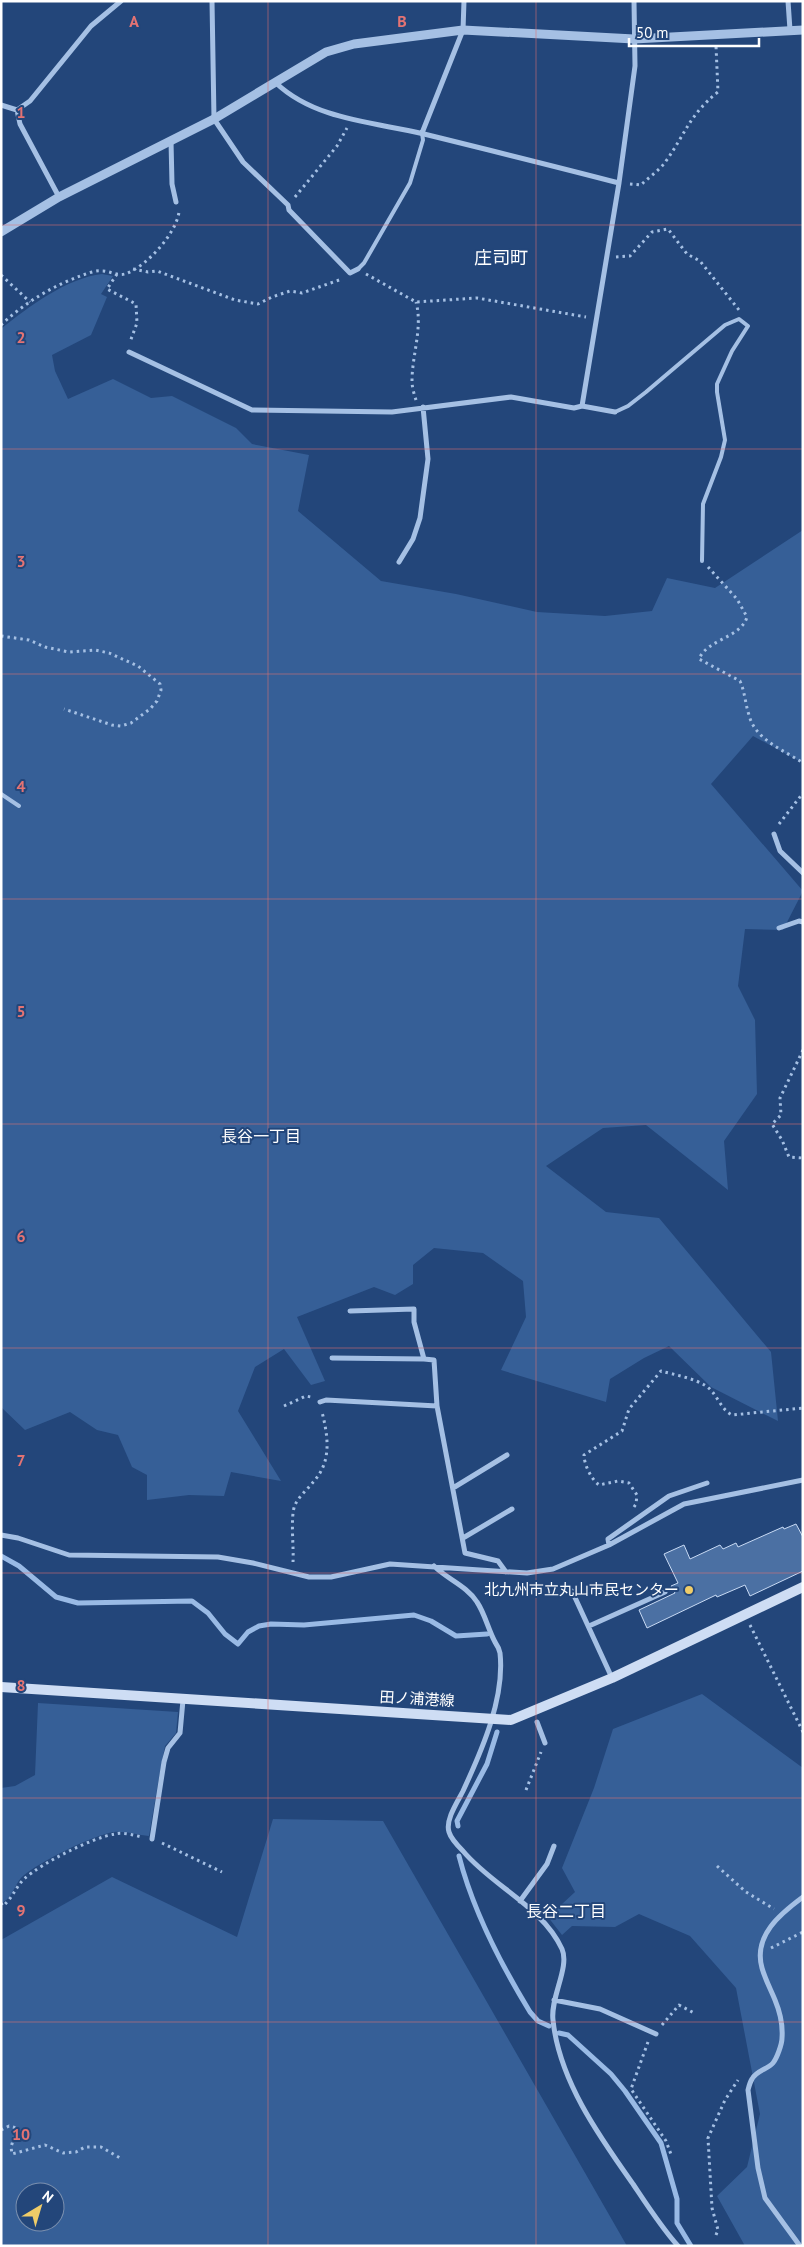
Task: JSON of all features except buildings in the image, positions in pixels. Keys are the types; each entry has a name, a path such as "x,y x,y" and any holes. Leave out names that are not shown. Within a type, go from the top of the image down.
{"main road":[{"name":"田ノ浦港線","path":"1,1687 183,1700 492,1717 511,1720 612,1678 803,1587"}],"street":[{"path":"17,110 30,101 91,26 121,1"},
{"path":"212,1 214,120 243,162 288,205 288,210 350,273 358,270"},
{"path":"422,133 463,30 464,1"},
{"path":"582,406 619,183 635,66 634,1"},
{"path":"788,1 790,30"},
{"path":"1,232 59,197 214,120 326,52 354,44 463,30 634,38 803,30"},
{"path":"276,83 284,91 305,103 336,116 422,133 619,183"},
{"path":"1,105 17,110"},
{"path":"17,110 20,124 59,197"},
{"path":"171,141 172,184 176,202"},
{"path":"129,352 252,410 392,412 511,397 574,408 582,406 615,412"},
{"path":"399,562 413,539 420,518 428,458 420,408"},
{"path":"774,834 780,851 803,873"},
{"path":"779,928 799,921 803,922"},
{"path":"350,1311 414,1309 414,1322 424,1358"},
{"path":"332,1358 424,1358 434,1360 437,1406 465,1553 498,1561 506,1572"},
{"path":"320,1402 326,1400 437,1406"},
{"path":"453,1488 507,1455"},
{"path":"1,1535 18,1538 69,1555 218,1558 253,1563 309,1577 331,1577 390,1564 434,1565 527,1573 553,1569 609,1544 684,1504 803,1480"},
{"path":"609,1544 608,1538 669,1496 707,1483"},
{"path":"463,1538 512,1509"},
{"path":"434,1565 444,1576 467,1591 477,1602 490,1634 500,1650 500,1671 496,1704 478,1760 451,1817 448,1830 453,1840 474,1865 542,1920 562,1950 564,1962 554,2000 552,2018 569,2079 577,2096 619,2165 678,2246"},
{"path":"572,1591 612,1678"},
{"path":"589,1626 665,1592"},
{"path":"152,1839 164,1762 168,1748 180,1733 183,1700"},
{"path":"537,1722 545,1743"},
{"path":"520,1901 547,1864 554,1846"},
{"path":"800,2246 765,2198 758,2168 748,2090 752,2078 774,2062 782,2040 782,2024 762,1969 760,1958 764,1936 780,1914 803,1897"},
{"path":"554,2000 600,2010 654,2033"}],"lane":[{"path":"358,270 364,263 410,182 423,140 422,133"},
{"path":"615,412 628,406 646,392 725,325 739,319 748,326 732,352 717,384 725,440 721,458 703,504 702,561"},
{"path":"1,794 19,806"}],"path":[{"path":"619,183 641,185 666,162 687,124 701,106 718,92 716,34"},
{"path":"288,205 337,146 350,119"},
{"path":"1,325 30,302 81,275 102,270 125,274 153,256 175,227 179,214 176,202"},
{"path":"606,258 630,256 652,232 668,229 687,254 700,261 742,313 743,322"},
{"path":"133,268 148,272 157,271 235,300 258,304 290,291 302,294 341,279 350,273"},
{"path":"358,270 416,302 477,298 584,318 596,314"},
{"path":"117,274 107,289 136,304 137,323 128,346 129,352"},
{"path":"1,275 30,302"},
{"path":"416,302 417,325 412,382 420,408"},
{"path":"702,561 737,599 747,617 746,622 731,634 709,647 701,654 699,659 740,681 744,689 749,715 755,728 764,738 803,763"},
{"path":"1,636 29,640 45,647 69,652 94,650 108,653 138,666 160,684 161,690 157,701 150,709 131,723 121,726 64,710"},
{"path":"774,834 779,823 803,793"},
{"path":"803,1050 780,1098 781,1114 772,1124 782,1140 789,1157 803,1158"},
{"path":"630,1511 636,1504 637,1496 629,1483 618,1480 599,1485 595,1482 584,1460 584,1455 622,1431 629,1409 661,1371 705,1385 713,1392 723,1408 732,1415 803,1408"},
{"path":"284,1406 306,1396 320,1402 329,1441 327,1455 320,1474 296,1503 293,1512 294,1542 291,1572"},
{"path":"750,1625 803,1732"},
{"path":"526,1790 545,1743"},
{"path":"1,1903 3,1906 12,1898 15,1890 25,1879 39,1869 54,1860 117,1833 152,1839 222,1872"},
{"path":"717,1866 746,1892 780,1914"},
{"path":"761,1949 773,1948 803,1932"},
{"path":"672,2157 666,2141 631,2089 654,2033 678,2005 696,2014"},
{"path":"716,2235 718,2230 712,2208 708,2138 725,2100 739,2080 743,2076 752,2078"},
{"path":"1,2130 9,2126 17,2128 11,2146 12,2154 45,2145 64,2153 76,2152 86,2147 101,2147 120,2158"}],"shaded area":[{"path":"102,274 113,276 101,294 107,297 91,335 52,355 55,371 68,399 113,379 151,398 172,396 236,428 252,444 309,455 298,511 381,581 456,594 537,612 605,616 652,611 667,578 715,588 803,530 803,763 753,736 711,784 803,891 783,930 745,929 738,986 755,1020 757,1094 724,1141 728,1190 646,1125 603,1128 546,1166 606,1212 659,1218 771,1352 778,1421 711,1387 669,1346 644,1358 610,1379 606,1402 501,1370 526,1317 523,1281 483,1253 434,1248 413,1265 413,1284 395,1295 374,1287 297,1317 325,1381 311,1385 284,1349 255,1367 238,1411 281,1481 231,1472 224,1496 189,1495 147,1500 147,1475 132,1467 118,1435 97,1430 70,1412 25,1430 1,1407 1,329 36,303 62,287 75,281"},
{"path":"702,1694 803,1768 803,2246 745,2246 717,2196 747,2167 760,2114 736,1988 690,1936 639,1914 615,1927 572,1926 562,1935 548,1917 575,1892 562,1868 594,1788 613,1729"},
{"path":"38,1703 178,1712 176,1733 165,1746 149,1836 114,1832 93,1838 31,1870 20,1879 11,1895 1,1903 1,1788 15,1786 35,1775"},
{"path":"273,1819 383,1821 627,2246 1,2246 1,1940 112,1877 237,1937"}],"waterway":[{"path":"1,1556 19,1566 56,1597 78,1603 192,1601 208,1613 225,1634 238,1644 248,1632 259,1626 271,1624 304,1625 414,1615 431,1621 456,1636 487,1634"},
{"path":"458,1826 457,1821 487,1764 497,1732"},
{"path":"459,1856 480,1917 508,1975 530,2012 538,2021 549,2026"},
{"path":"559,2033 568,2035 611,2074 661,2143 677,2199 677,2223 691,2246"}],"place":[{"name":"北九州市立丸山市民センター","path":"689,1590"}],"district":[{"name":"庄司町","path":"501,258"},
{"name":"長谷一丁目","path":"261,1136"},
{"name":"長谷二丁目","path":"566,1911"}]}
